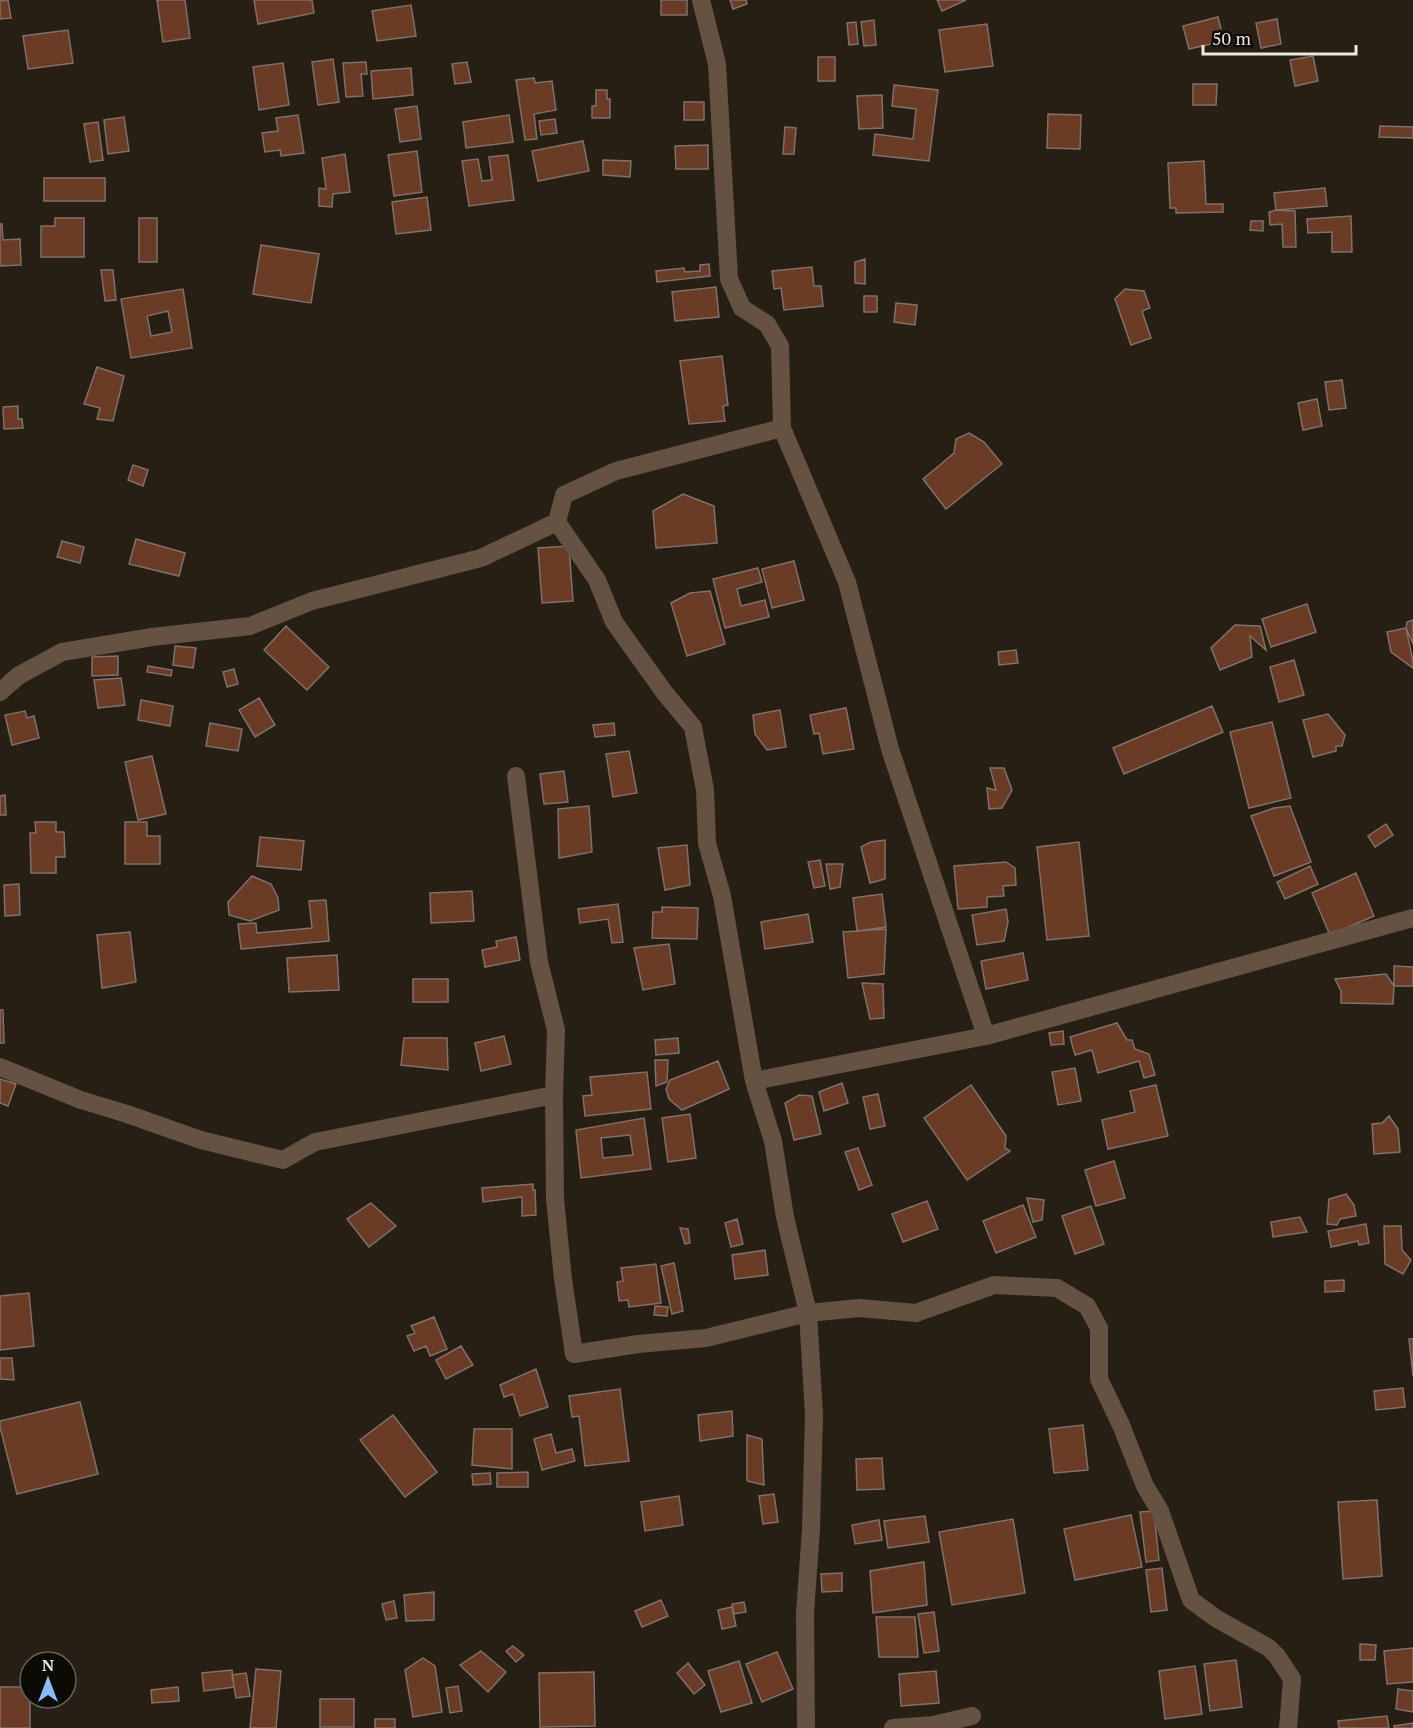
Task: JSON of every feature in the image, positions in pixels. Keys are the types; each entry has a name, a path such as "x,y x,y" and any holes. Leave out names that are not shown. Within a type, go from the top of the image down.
{"street":[{"path":"701,0 717,64 729,279 742,308 767,324 780,346 782,428 847,582 890,749 986,1036"},
{"path":"782,428 616,471 564,495 557,522 597,580 614,622 664,692 693,727 705,790 707,843 722,896 754,1081 773,1141 785,1217 808,1313 813,1415 811,1529 806,1613 806,1728"},
{"path":"0,692 18,676 62,652 152,637 250,626 312,601 482,558 557,522"},
{"path":"516,776 539,962 556,1030 555,1199 562,1279 574,1353 706,1338 808,1313 859,1308 916,1313 994,1285 1057,1288 1087,1306 1100,1328 1100,1378 1144,1486 1160,1511 1191,1600 1217,1619 1269,1648 1277,1656 1292,1679 1288,1728"},
{"path":"754,1081 986,1036 1413,918"},
{"path":"0,1067 81,1100 201,1140 283,1160 315,1142 554,1095"},
{"path":"893,1728 933,1725 972,1716"}],"building":[{"path":"8,0 11,18 0,19 0,1"},
{"path":"157,0 185,0 190,38 163,42"},
{"path":"254,0 312,0 314,13 258,24"},
{"path":"661,0 687,0 687,15 661,15"},
{"path":"730,0 746,0 747,4 733,9"},
{"path":"937,0 966,0 942,11"},
{"path":"411,5 416,36 377,41 372,11"},
{"path":"1218,17 1224,41 1189,49 1183,26"},
{"path":"1277,19 1281,44 1261,48 1256,23"},
{"path":"874,20 876,45 864,46 861,22"},
{"path":"856,22 858,44 849,45 847,23"},
{"path":"987,24 993,66 945,72 939,30"},
{"path":"68,30 73,63 28,69 23,36"},
{"path":"1313,56 1318,81 1295,86 1290,60"},
{"path":"818,57 835,57 835,81 818,81"},
{"path":"333,59 339,102 318,105 312,62"},
{"path":"366,62 367,74 361,74 363,96 346,97 343,63"},
{"path":"467,62 471,82 455,84 452,64"},
{"path":"283,63 289,105 259,110 253,67"},
{"path":"411,68 413,95 373,99 371,71"},
{"path":"534,78 535,83 552,81 556,110 534,114 537,139 525,140 516,80"},
{"path":"1193,84 1217,84 1216,105 1193,105"},
{"path":"894,85 938,90 929,161 873,155 875,134 913,139 916,109 892,106"},
{"path":"596,90 607,90 607,99 610,99 610,118 592,118 592,106 596,106"},
{"path":"882,95 883,128 859,129 857,96"},
{"path":"684,102 704,102 704,120 684,120"},
{"path":"417,106 421,139 400,142 395,109"},
{"path":"1048,114 1081,115 1080,149 1047,148"},
{"path":"298,115 304,153 281,156 280,150 265,152 262,133 278,131 276,118"},
{"path":"509,115 513,142 466,148 463,122"},
{"path":"124,117 129,151 108,154 104,120"},
{"path":"555,119 557,133 541,135 539,121"},
{"path":"98,122 103,160 90,162 84,124"},
{"path":"1380,126 1413,127 1413,138 1379,137"},
{"path":"785,127 796,128 794,154 783,154"},
{"path":"583,141 589,171 538,181 532,151"},
{"path":"708,145 708,169 676,169 675,146"},
{"path":"417,151 422,192 394,196 388,155"},
{"path":"345,154 350,192 333,194 332,207 319,206 319,188 326,189 322,158"},
{"path":"508,155 514,200 469,206 462,161 478,159 482,181 492,180 489,157"},
{"path":"603,160 631,161 630,177 603,175"},
{"path":"1204,161 1206,204 1223,204 1223,212 1176,213 1176,208 1170,208 1168,163"},
{"path":"44,178 105,178 105,201 44,201"},
{"path":"1325,188 1327,206 1276,210 1274,193"},
{"path":"427,197 431,230 396,234 392,202"},
{"path":"1295,211 1296,247 1283,247 1282,224 1270,225 1269,212"},
{"path":"1351,216 1352,252 1332,252 1332,232 1308,233 1307,219"},
{"path":"55,218 84,218 84,257 41,257 41,226 55,226"},
{"path":"139,218 157,218 157,262 139,262"},
{"path":"1251,221 1263,221 1263,231 1250,230"},
{"path":"0,224 2,224 3,240 20,239 21,265 0,266"},
{"path":"261,245 319,254 311,303 253,294"},
{"path":"865,259 865,284 855,283 855,262"},
{"path":"709,264 710,276 657,282 656,271 684,268 685,272 700,271 700,265"},
{"path":"812,267 814,286 821,286 823,306 784,310 781,288 774,289 772,271"},
{"path":"101,270 113,270 116,300 105,301"},
{"path":"716,287 719,317 675,321 672,292"},
{"path":"183,289 192,348 131,358 121,299","holes":["168,311 172,332 151,336 147,316"]},
{"path":"1125,289 1144,291 1150,308 1142,311 1151,338 1131,345 1115,299"},
{"path":"864,296 877,296 877,312 864,312"},
{"path":"896,303 917,305 915,325 894,322"},
{"path":"722,356 728,405 723,406 725,421 689,424 680,361"},
{"path":"97,367 124,376 113,421 97,419 100,408 84,404"},
{"path":"1342,380 1346,408 1329,410 1325,382"},
{"path":"1317,399 1322,426 1303,430 1298,403"},
{"path":"18,406 18,419 22,419 23,428 4,429 3,407"},
{"path":"969,433 984,442 1002,464 946,509 923,479 954,453 956,439"},
{"path":"133,465 148,470 143,486 128,480"},
{"path":"683,494 714,506 717,543 656,548 653,511"},
{"path":"136,539 185,553 179,576 129,564"},
{"path":"62,541 84,547 80,563 57,557"},
{"path":"569,546 573,601 542,603 538,548"},
{"path":"794,561 804,600 772,608 762,569"},
{"path":"758,568 762,582 737,589 741,606 765,600 769,617 725,628 713,579"},
{"path":"710,591 725,644 687,656 671,603 690,593"},
{"path":"1307,604 1316,632 1271,647 1262,619"},
{"path":"1413,620 1413,644 1406,628 1407,622"},
{"path":"1235,625 1260,626 1266,650 1250,636 1252,657 1220,670 1211,648"},
{"path":"286,626 329,667 307,690 264,650"},
{"path":"1406,628 1413,668 1391,652 1387,632"},
{"path":"175,646 196,648 193,668 173,665"},
{"path":"1016,650 1018,663 999,665 998,652"},
{"path":"118,656 118,675 92,676 92,657"},
{"path":"1294,660 1304,695 1279,702 1270,667"},
{"path":"148,666 172,670 171,676 147,672"},
{"path":"234,669 238,684 227,687 223,672"},
{"path":"121,678 125,705 98,708 94,680"},
{"path":"259,698 275,725 255,737 239,710"},
{"path":"141,700 173,706 170,726 138,720"},
{"path":"1212,706 1223,732 1124,774 1113,748"},
{"path":"846,708 854,749 823,754 819,733 814,734 810,715"},
{"path":"780,710 786,747 767,750 755,734 753,715"},
{"path":"25,711 27,718 34,716 39,738 12,745 5,715"},
{"path":"1328,714 1345,735 1342,746 1336,746 1336,751 1313,757 1303,720"},
{"path":"1272,722 1291,798 1249,808 1230,732"},
{"path":"210,723 242,729 238,751 206,746"},
{"path":"614,723 615,735 595,737 593,725"},
{"path":"629,751 637,793 613,797 606,754"},
{"path":"152,756 166,814 138,820 125,762"},
{"path":"990,768 1004,768 1012,790 1002,808 989,809 987,788 996,790"},
{"path":"564,771 568,802 544,804 540,774"},
{"path":"5,795 6,815 0,815 0,796"},
{"path":"589,806 592,852 559,858 558,809"},
{"path":"1290,806 1311,862 1274,876 1251,816 1274,808"},
{"path":"35,822 56,822 56,832 64,832 65,857 56,857 56,873 31,873 30,833 36,833"},
{"path":"125,822 147,822 147,836 160,836 160,864 125,864"},
{"path":"1386,824 1393,835 1375,847 1368,836"},
{"path":"260,837 304,841 301,870 257,866"},
{"path":"885,840 885,879 870,883 861,847 871,842"},
{"path":"1079,842 1089,936 1047,940 1037,847"},
{"path":"687,845 690,885 665,890 658,848"},
{"path":"820,860 825,886 814,888 808,862"},
{"path":"1006,862 1015,868 1016,885 1003,886 1004,896 987,897 987,907 958,909 954,866"},
{"path":"826,864 843,864 840,887 830,889"},
{"path":"1310,866 1318,884 1285,899 1277,882"},
{"path":"1356,873 1374,916 1330,935 1312,893"},
{"path":"252,876 271,884 278,898 279,910 250,921 229,915 228,902"},
{"path":"19,884 20,915 5,916 4,885"},
{"path":"472,891 474,921 431,923 430,893"},
{"path":"882,894 886,927 857,931 853,898"},
{"path":"326,900 329,941 241,949 238,924 256,923 257,933 312,928 309,901"},
{"path":"618,904 623,942 612,943 608,919 580,923 578,909"},
{"path":"662,907 698,908 697,939 652,938 653,912 662,912"},
{"path":"1006,909 1008,922 1004,941 977,945 972,915"},
{"path":"808,914 813,942 765,949 761,922"},
{"path":"886,929 884,974 848,978 843,932"},
{"path":"130,932 136,982 102,988 97,935"},
{"path":"516,937 520,960 485,967 482,950 497,947 496,941"},
{"path":"669,944 675,984 643,990 634,948"},
{"path":"1023,953 1028,980 986,989 981,961"},
{"path":"337,955 339,990 289,992 287,958"},
{"path":"1394,966 1413,967 1413,986 1394,986"},
{"path":"1386,974 1394,986 1393,1004 1341,1003 1341,991 1335,979"},
{"path":"413,979 448,979 448,1002 413,1002"},
{"path":"862,983 883,984 884,1018 870,1019"},
{"path":"0,1010 3,1010 4,1043 0,1043"},
{"path":"1117,1023 1127,1040 1132,1040 1135,1049 1149,1054 1155,1075 1144,1078 1139,1061 1098,1073 1092,1050 1075,1055 1070,1037"},
{"path":"1063,1031 1064,1044 1051,1045 1049,1033"},
{"path":"504,1036 511,1064 481,1071 475,1043"},
{"path":"404,1038 447,1038 448,1070 401,1065"},
{"path":"678,1038 679,1053 656,1055 655,1040"},
{"path":"655,1060 668,1060 667,1082 656,1086"},
{"path":"718,1061 729,1089 682,1110 669,1099 666,1089 670,1080"},
{"path":"1075,1068 1081,1101 1058,1105 1052,1072"},
{"path":"647,1072 651,1109 585,1116 583,1096 592,1095 590,1077"},
{"path":"0,1079 16,1084 8,1106 0,1103"},
{"path":"842,1083 848,1103 824,1111 819,1092"},
{"path":"971,1085 1006,1136 1005,1148 1010,1151 967,1180 924,1118"},
{"path":"1156,1085 1168,1136 1108,1149 1102,1120 1135,1112 1130,1091"},
{"path":"878,1094 885,1126 870,1129 863,1097"},
{"path":"799,1095 812,1096 821,1134 794,1140 785,1103"},
{"path":"690,1114 696,1158 668,1162 662,1118"},
{"path":"1389,1116 1398,1129 1400,1152 1374,1154 1372,1124 1382,1123"},
{"path":"644,1118 651,1169 581,1178 576,1130","holes":["630,1135 633,1155 603,1158 601,1138"]},
{"path":"858,1148 872,1185 859,1190 845,1152"},
{"path":"1114,1161 1125,1198 1096,1206 1085,1170"},
{"path":"533,1184 536,1215 522,1216 522,1197 483,1202 482,1188"},
{"path":"1346,1194 1354,1205 1356,1216 1340,1219 1337,1225 1327,1224 1329,1199"},
{"path":"1027,1198 1044,1200 1042,1220 1033,1222"},
{"path":"927,1201 938,1229 903,1242 892,1214"},
{"path":"371,1203 396,1226 369,1247 347,1219"},
{"path":"1023,1205 1036,1237 996,1253 983,1221"},
{"path":"1091,1206 1104,1244 1075,1254 1062,1216"},
{"path":"1300,1217 1307,1232 1273,1237 1271,1222"},
{"path":"737,1219 743,1244 731,1247 725,1223"},
{"path":"1366,1224 1369,1243 1359,1245 1358,1241 1331,1247 1328,1231"},
{"path":"1384,1226 1401,1226 1402,1250 1411,1260 1403,1274 1385,1264"},
{"path":"680,1228 688,1229 690,1243 685,1244"},
{"path":"765,1250 768,1275 735,1279 732,1255"},
{"path":"674,1263 683,1311 672,1314 661,1266"},
{"path":"656,1264 661,1303 629,1307 628,1300 619,1301 617,1282 623,1281 621,1268"},
{"path":"1344,1280 1344,1291 1325,1292 1325,1281"},
{"path":"29,1293 34,1346 0,1350 0,1296"},
{"path":"655,1306 668,1307 667,1316 654,1315"},
{"path":"434,1317 447,1349 430,1356 426,1346 414,1351 407,1336 415,1333 411,1326"},
{"path":"1409,1339 1413,1339 1413,1376"},
{"path":"461,1346 473,1365 446,1379 436,1360"},
{"path":"0,1358 12,1358 14,1380 0,1379"},
{"path":"536,1369 548,1407 520,1416 513,1394 504,1397 500,1385"},
{"path":"1403,1388 1405,1407 1376,1410 1374,1391"},
{"path":"620,1389 629,1461 585,1466 579,1416 572,1417 569,1396"},
{"path":"80,1402 98,1474 17,1494 0,1421"},
{"path":"732,1411 733,1436 700,1441 698,1415"},
{"path":"393,1415 437,1472 405,1497 360,1440"},
{"path":"1083,1425 1088,1470 1054,1473 1049,1429"},
{"path":"474,1429 512,1429 512,1469 472,1465"},
{"path":"551,1434 556,1453 572,1449 575,1461 542,1470 534,1439"},
{"path":"747,1435 762,1439 764,1485 747,1481"},
{"path":"882,1458 884,1489 857,1490 856,1459"},
{"path":"528,1472 528,1487 497,1487 497,1473"},
{"path":"490,1473 491,1484 473,1485 472,1474"},
{"path":"774,1494 778,1522 763,1524 759,1496"},
{"path":"679,1496 683,1525 645,1531 641,1502"},
{"path":"1377,1500 1382,1576 1343,1579 1338,1502"},
{"path":"1154,1511 1159,1560 1146,1562 1140,1512"},
{"path":"1131,1515 1142,1567 1075,1580 1064,1529"},
{"path":"925,1516 929,1542 888,1548 884,1521"},
{"path":"1013,1519 1025,1593 952,1605 939,1532"},
{"path":"879,1520 882,1540 855,1544 852,1525"},
{"path":"924,1562 927,1605 873,1613 870,1571"},
{"path":"1162,1568 1167,1610 1151,1612 1146,1570"},
{"path":"842,1573 842,1591 822,1592 821,1574"},
{"path":"434,1592 434,1620 406,1621 404,1595"},
{"path":"661,1600 668,1616 642,1627 635,1611"},
{"path":"394,1601 397,1618 386,1620 382,1604"},
{"path":"744,1602 746,1612 734,1614 732,1604"},
{"path":"732,1607 736,1626 722,1629 718,1610"},
{"path":"934,1612 939,1651 924,1653 918,1614"},
{"path":"876,1617 915,1617 918,1657 879,1657"},
{"path":"1360,1644 1376,1645 1375,1660 1360,1660"},
{"path":"513,1646 524,1655 516,1662 506,1651"},
{"path":"1413,1648 1413,1682 1387,1684 1384,1651"},
{"path":"481,1651 506,1672 488,1692 460,1665"},
{"path":"777,1652 793,1689 762,1702 746,1664"},
{"path":"423,1658 435,1666 442,1712 413,1717 405,1670"},
{"path":"1236,1660 1242,1707 1210,1711 1204,1664"},
{"path":"739,1661 752,1703 721,1712 708,1671"},
{"path":"688,1663 705,1685 694,1694 677,1673"},
{"path":"1195,1666 1202,1714 1165,1719 1159,1671"},
{"path":"256,1669 281,1671 276,1728 250,1728"},
{"path":"232,1670 234,1687 204,1691 202,1673"},
{"path":"936,1671 939,1703 901,1706 899,1674"},
{"path":"594,1672 595,1726 540,1727 539,1673"},
{"path":"246,1673 250,1696 236,1698 232,1675"},
{"path":"458,1686 462,1711 450,1713 446,1688"},
{"path":"0,1687 18,1687 18,1710 30,1710 30,1728 0,1728"},
{"path":"178,1687 179,1701 152,1703 151,1690"},
{"path":"1398,1689 1413,1691 1413,1712 1396,1709"},
{"path":"320,1699 354,1699 354,1727 320,1727"},
{"path":"1387,1716 1389,1728 1339,1728 1338,1721"},
{"path":"375,1719 395,1719 395,1728 375,1728"},
{"path":"1413,1723 1413,1728 1394,1728 1394,1726"}]}
